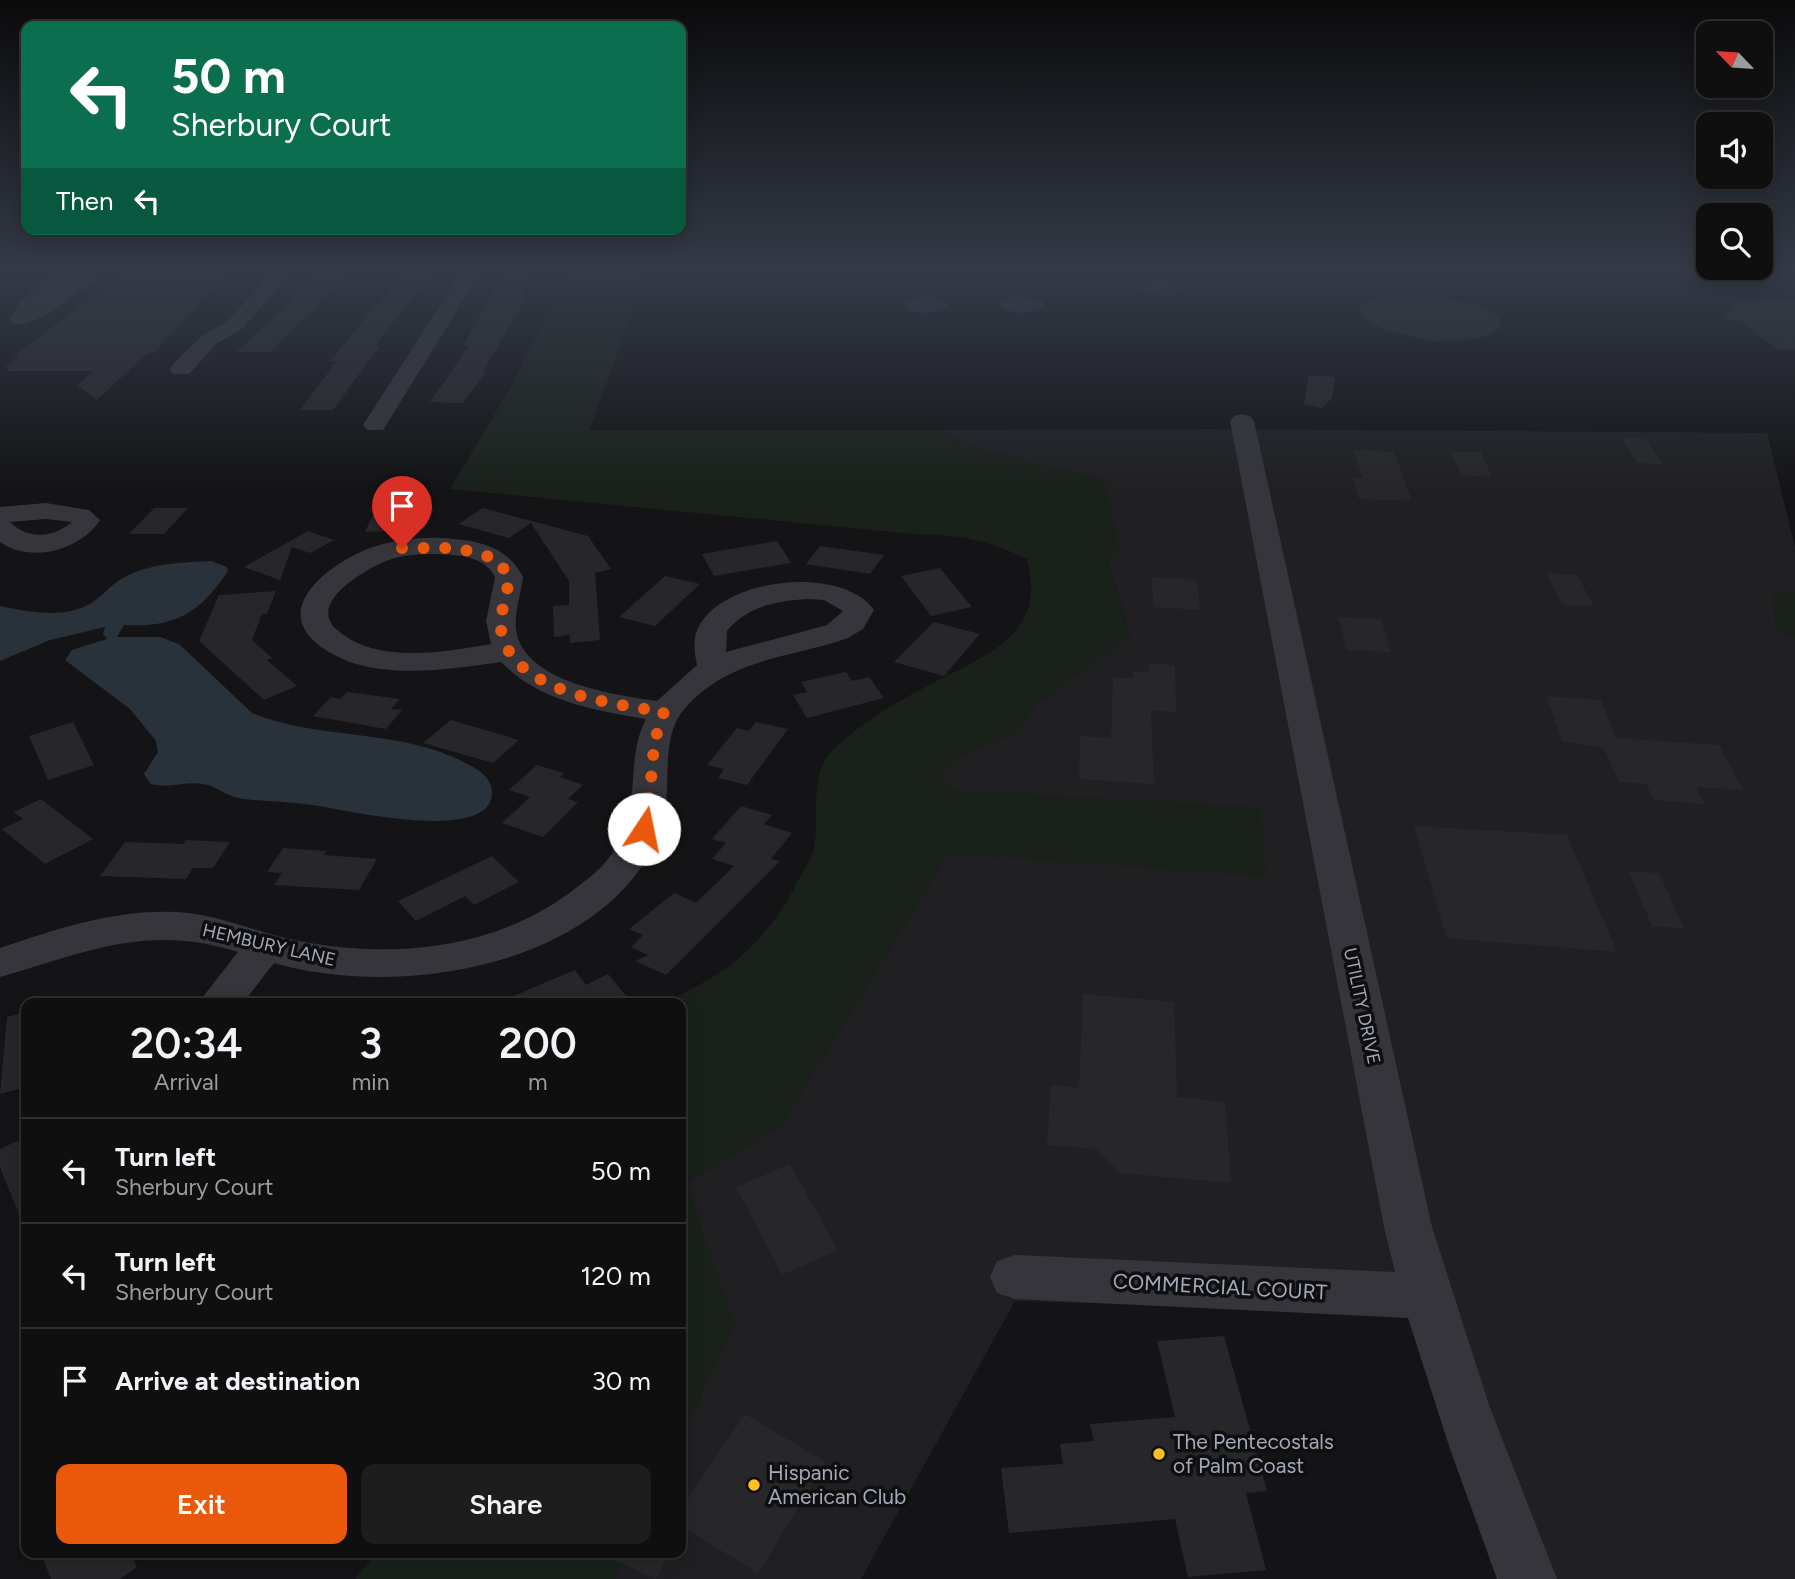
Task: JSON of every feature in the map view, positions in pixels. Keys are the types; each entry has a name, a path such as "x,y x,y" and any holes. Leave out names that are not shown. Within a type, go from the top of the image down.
{"street":[{"path":"181,369 205,344"},
{"path":"374,425 425,344"},
{"name":"UTILITY DRIVE","path":"1242,421 1405,1214 1425,1296 1469,1429 1527,1579"},
{"path":"0,514 68,512 79,514 87,520 76,533 45,542 15,540 0,527"},
{"path":"509,651 416,662 354,651 339,645 320,628 316,617 317,600 335,578 383,552 442,546 485,553 497,559 509,577 501,634 509,651 525,667 556,688 607,703 664,712"},
{"name":"HEMBURY LANE","path":"0,962 55,944 142,926 206,929 329,961 406,964 501,947 556,920 612,879 635,846 650,806 654,736 664,712 713,667"},
{"path":"223,998 265,946"},
{"name":"COMMERCIAL COURT","path":"1015,1277 1425,1296"}],"shaded area":[{"path":"532,344 621,344 589,430 940,430 975,449 1104,479 1120,550 1107,559 1130,636 1036,705 1017,732 962,756 936,778 955,790 1260,807 1267,877 949,853 780,1127 686,1183 686,998 673,998 708,980 744,953 760,938 787,900 813,852 820,771 832,751 880,713 973,663 1008,639 1029,606 1031,585 1027,559 986,543 944,535 450,489 512,385"},
{"path":"940,430 1767,433 1795,547 1795,592 1773,595 1777,632 1795,636 1795,1579 1514,1579 1410,1312 1015,1301 861,1579 615,1579 624,1558 686,1558 686,1428 734,1325 686,1183 780,1127 949,853 1267,876 955,790 935,778 962,756 1017,732 1036,705 1130,635 1107,559 1021,459 975,449"},
{"path":"211,561 227,567 228,571 207,598 185,615 158,624 124,625 117,637 160,637 179,644 252,713 307,728 391,740 447,754 476,769 488,779 492,791 486,808 469,817 444,821 414,820 303,804 238,798 203,784 151,784 144,774 158,752 156,741 130,709 65,660 72,650 107,639 103,634 105,627 50,640 0,661 0,606 57,613 80,609 123,578 141,570"},
{"path":"1795,592 1795,636 1777,632 1773,595"},
{"path":"686,1183 735,1325 686,1428"},
{"path":"372,1558 624,1558 615,1579 355,1579"}],"building":[{"path":"30,344 162,344 97,400 77,385 94,371 7,371 10,368 4,368 19,356 13,356"},
{"path":"246,344 279,344 271,352 237,352"},
{"path":"344,344 377,344 374,347 379,347 333,410 300,410 337,361 330,361"},
{"path":"464,344 499,344 483,371 487,371 462,403 430,402 469,346 463,346"},
{"path":"1769,344 1795,344 1795,349 1776,349"},
{"path":"1309,375 1335,377 1332,398 1322,408 1304,404"},
{"path":"1621,437 1645,438 1662,464 1637,463"},
{"path":"1353,450 1394,452 1412,501 1359,499 1352,478 1363,478"},
{"path":"1451,452 1481,452 1492,477 1461,475"},
{"path":"154,508 188,508 164,534 129,534"},
{"path":"376,508 434,508 425,529 365,532"},
{"path":"483,508 588,536 611,569 595,573 600,640 570,643 570,635 554,637 553,606 569,605 569,581 531,523 509,538 458,524"},
{"path":"308,531 334,540 310,553 292,547 280,580 244,567"},
{"path":"777,541 791,563 714,576 702,554"},
{"path":"820,546 884,555 870,574 806,564"},
{"path":"940,568 972,607 931,616 901,576"},
{"path":"1546,573 1577,575 1594,606 1562,605"},
{"path":"665,576 700,584 655,626 619,617"},
{"path":"1151,577 1197,580 1200,610 1154,607"},
{"path":"276,591 267,614 262,614 252,640 272,658 267,660 297,686 264,700 199,641 219,595"},
{"path":"1338,617 1381,619 1391,652 1347,650"},
{"path":"934,622 980,634 944,676 894,662"},
{"path":"1149,663 1175,665 1176,712 1151,710 1154,784 1079,779 1080,736 1111,738 1113,677 1134,679 1133,671 1149,672"},
{"path":"846,672 852,681 869,677 884,698 807,718 793,695 807,692 801,682"},
{"path":"347,692 400,699 391,709 402,710 386,729 313,716 331,697 340,699"},
{"path":"1546,696 1601,700 1616,738 1719,745 1743,790 1696,787 1704,804 1654,800 1646,784 1619,782 1604,748 1562,741"},
{"path":"451,720 519,740 493,763 423,743"},
{"path":"73,722 94,765 48,780 29,736"},
{"path":"756,722 788,729 747,785 718,778 724,769 707,765 737,728 749,731"},
{"path":"537,765 564,773 560,777 583,785 568,799 578,802 543,837 502,823 530,797 509,790"},
{"path":"41,799 93,839 45,864 2,829 23,819 14,812"},
{"path":"741,806 772,815 764,824 792,833 771,859 780,861 666,975 635,961 648,955 631,947 643,935 629,929 674,893 696,903 734,866 712,859 726,843 712,839"},
{"path":"1414,826 1567,835 1617,952 1447,938"},
{"path":"186,840 230,842 213,868 193,868 186,879 100,876 125,842 183,844"},
{"path":"283,848 327,851 324,855 377,859 359,890 274,885 282,873 267,872"},
{"path":"492,856 519,882 474,905 465,896 416,921 398,901"},
{"path":"1628,871 1659,873 1684,928 1652,926"},
{"path":"575,970 586,985 608,974 628,998 509,998"},
{"path":"1083,994 1174,1002 1177,1097 1225,1102 1231,1183 1121,1173 1096,1149 1047,1145 1051,1085 1079,1088"},
{"path":"21,1013 21,1088 0,1094 7,1017"},
{"path":"21,1139 21,1220 0,1167 0,1149"},
{"path":"790,1164 838,1250 782,1275 736,1187"},
{"name":"The Pentecostals of Palm Coast","path":"1224,1336 1267,1491 1246,1493 1266,1570 1188,1577 1175,1519 1009,1533 1001,1468 1063,1464 1060,1444 1094,1441 1090,1424 1175,1417 1157,1341"},
{"name":"Hispanic American Club","path":"745,1414 826,1462 758,1573 686,1529 686,1501"},
{"path":"42,1558 133,1558 137,1567 120,1579 51,1579"},
{"path":"609,1558 667,1558 656,1579"}],"place":[{"name":"The Pentecostals of Palm Coast","path":"1159,1454"},
{"name":"Hispanic American Club","path":"754,1485"}],"route":[{"path":"402,548 442,546 485,553 497,559 505,567 509,577 501,634 509,651 525,667 556,688 572,694 607,703 664,712 654,736 650,806 644,829"}]}
